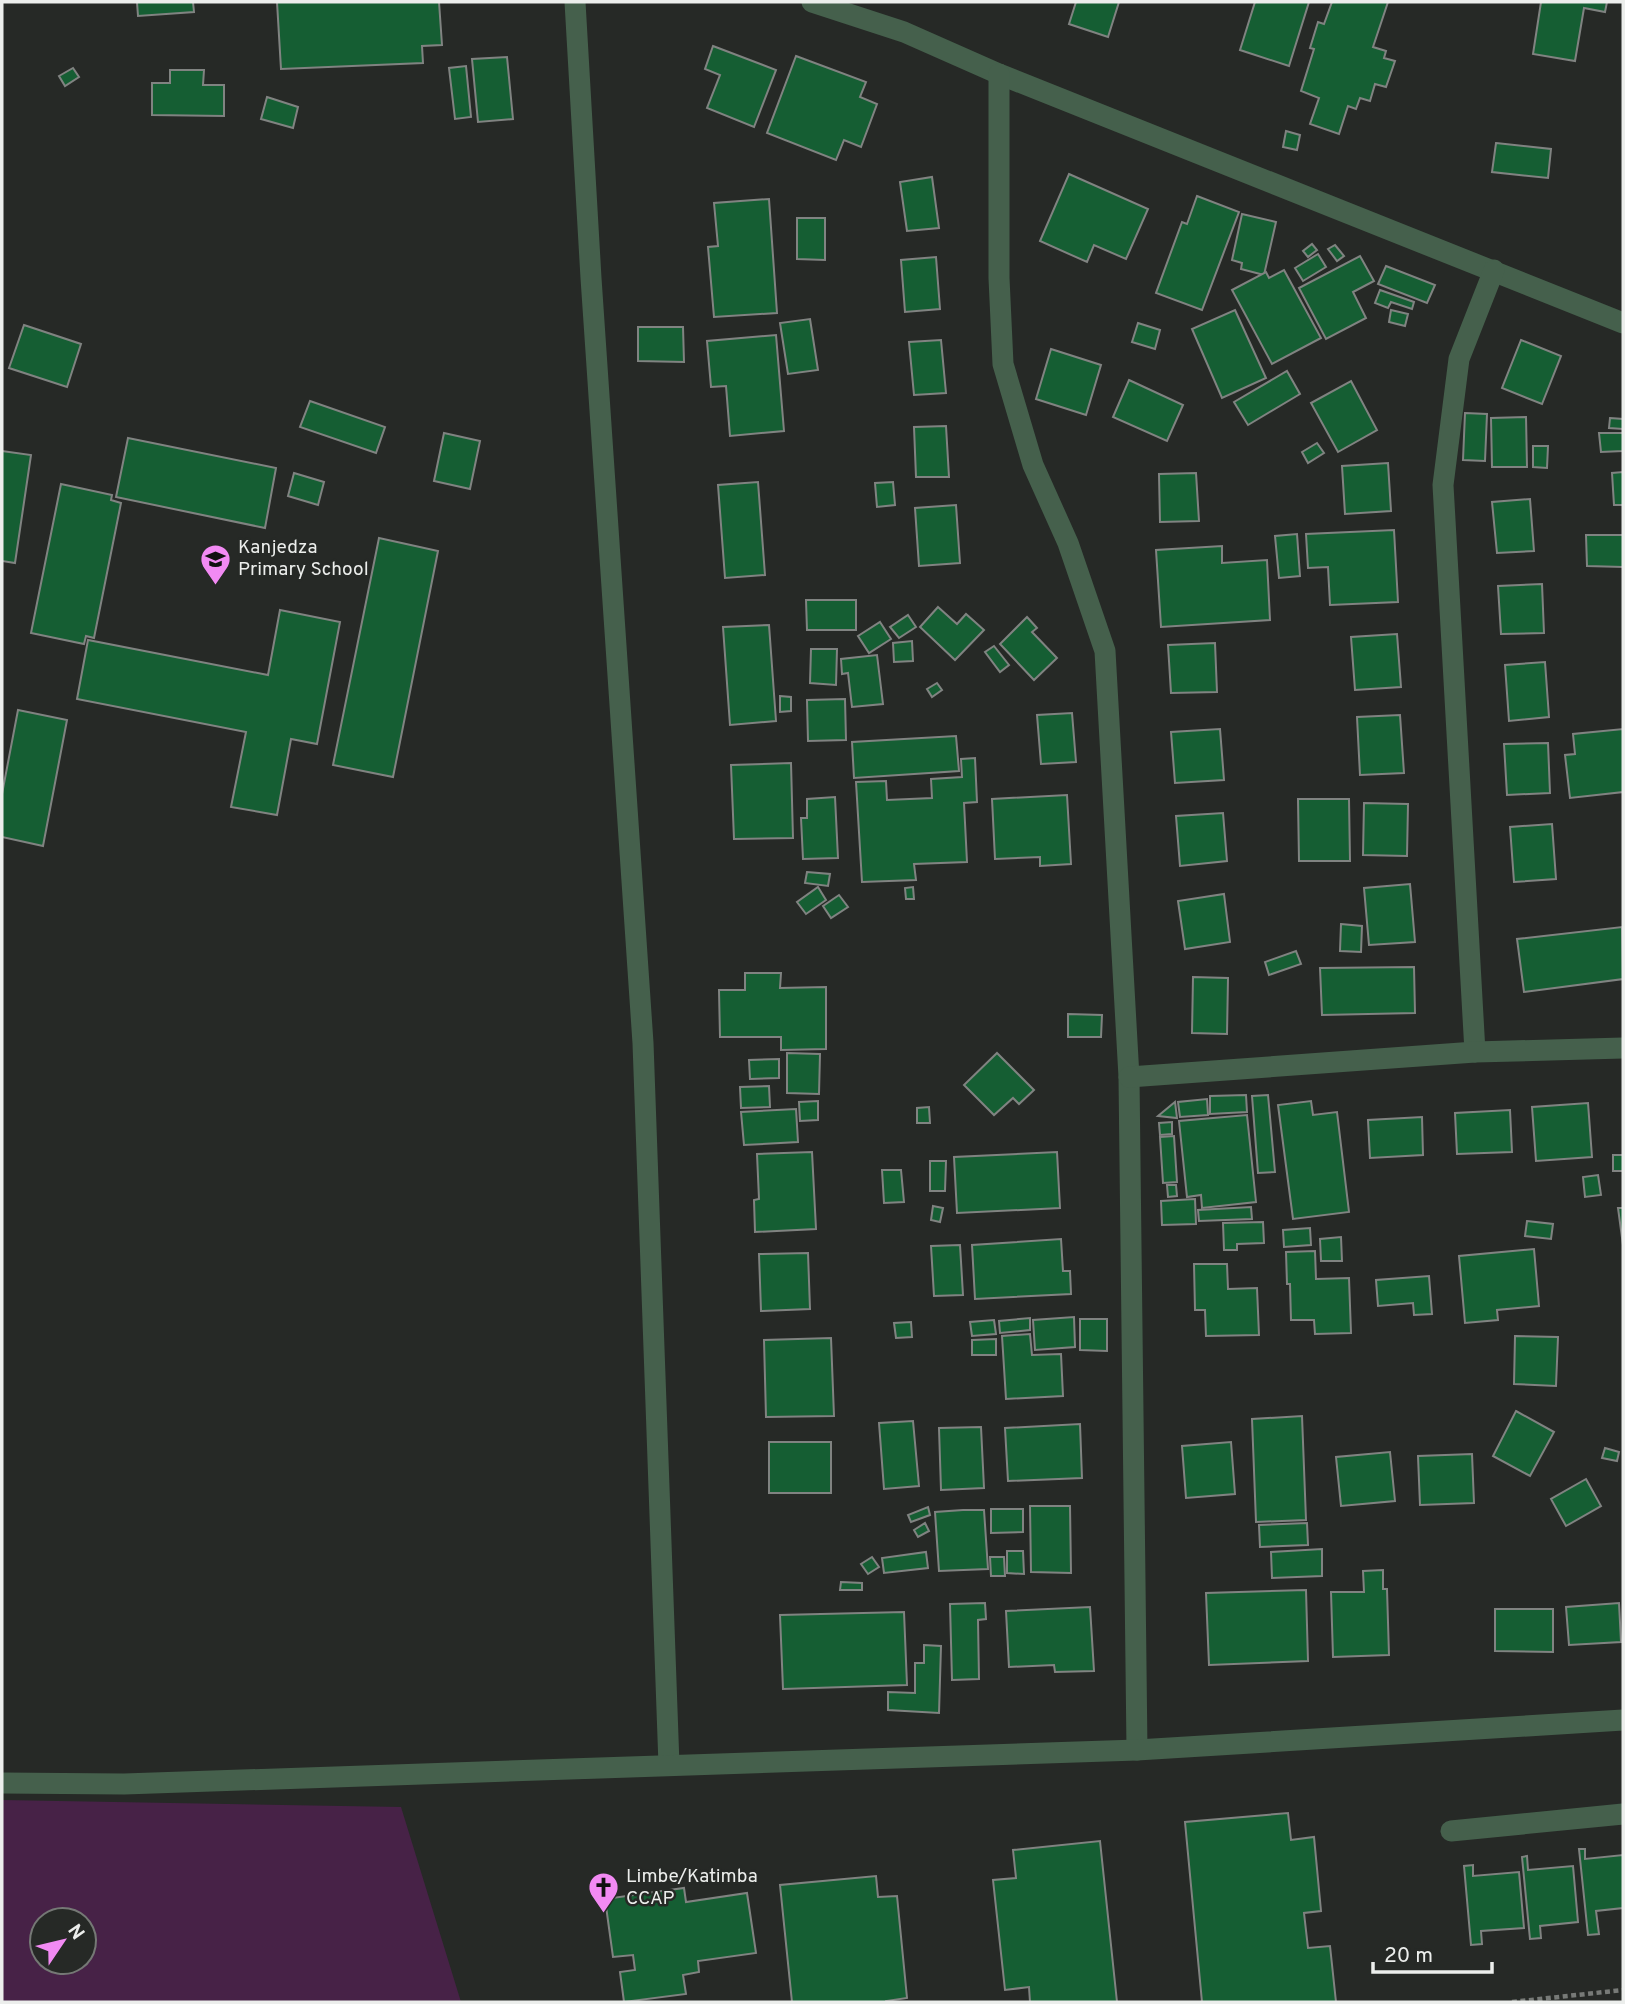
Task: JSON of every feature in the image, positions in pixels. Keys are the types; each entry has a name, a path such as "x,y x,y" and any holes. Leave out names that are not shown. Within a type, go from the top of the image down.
{"street":[{"path":"575,2 643,1043 669,1765"},
{"path":"812,2 904,32 999,74 1623,323"},
{"path":"999,74 999,278 1003,364 1033,465 1068,543 1105,651 1129,1077 1137,1750"},
{"path":"1475,1052 1443,485 1459,359 1494,271"},
{"path":"1129,1077 1475,1052 1623,1048"},
{"path":"2,1783 124,1784 1137,1750 1623,1720"},
{"path":"1451,1831 1623,1814"}],"path":[{"path":"1513,2002 1623,1990"}],"shaded area":[{"path":"2,1800 401,1807 461,2002 2,2002"}],"building":[{"path":"137,2 193,2 194,12 138,16"},
{"path":"277,2 439,2 442,45 422,46 423,63 281,69"},
{"path":"1076,2 1119,2 1108,37 1069,24"},
{"path":"1255,2 1309,2 1289,66 1240,50"},
{"path":"1332,2 1388,2 1373,47 1386,51 1384,58 1395,61 1386,87 1375,84 1370,101 1360,98 1356,109 1348,106 1339,134 1310,124 1319,98 1301,91 1314,49 1310,48 1318,22 1324,24"},
{"path":"1541,2 1607,2 1605,12 1584,8 1575,61 1533,54"},
{"path":"713,46 776,70 754,127 707,108 720,75 705,69"},
{"path":"796,56 866,82 860,97 877,104 861,147 844,140 836,160 767,133"},
{"path":"507,57 513,119 478,122 472,59"},
{"path":"466,66 471,117 455,119 449,68"},
{"path":"73,68 79,77 65,86 59,76"},
{"path":"170,70 204,70 203,85 224,85 224,116 152,115 152,83 170,83"},
{"path":"267,97 298,107 293,128 261,119"},
{"path":"1286,131 1300,135 1297,150 1283,147"},
{"path":"1496,143 1551,149 1548,178 1492,172"},
{"path":"1069,174 1148,209 1126,259 1094,245 1087,262 1040,241"},
{"path":"932,177 939,228 907,231 900,182"},
{"path":"1197,196 1239,212 1202,310 1156,293 1182,222 1187,224"},
{"path":"769,199 777,313 714,317 708,247 718,246 714,203"},
{"path":"1242,214 1276,222 1264,275 1241,269 1242,263 1232,260"},
{"path":"797,218 825,218 825,260 797,259"},
{"path":"1312,244 1317,250 1308,257 1303,251"},
{"path":"1335,245 1344,256 1337,261 1328,249"},
{"path":"1318,254 1326,267 1303,281 1295,268"},
{"path":"1360,256 1374,281 1353,292 1366,318 1326,339 1299,288"},
{"path":"936,257 940,309 905,312 901,260"},
{"path":"1386,266 1435,285 1427,303 1378,284"},
{"path":"1284,270 1321,338 1272,364 1232,290 1266,272 1269,278"},
{"path":"1380,290 1414,302 1412,309 1391,302 1388,308 1375,303"},
{"path":"1235,310 1266,378 1222,398 1192,329"},
{"path":"1391,310 1408,314 1405,326 1389,322"},
{"path":"810,319 818,370 788,374 780,323"},
{"path":"1138,323 1160,330 1155,349 1132,342"},
{"path":"24,325 81,344 67,387 9,368"},
{"path":"638,327 683,327 684,362 638,361"},
{"path":"776,335 784,431 730,436 726,386 711,387 707,341"},
{"path":"941,340 946,393 914,395 909,342"},
{"path":"1521,340 1561,356 1542,404 1502,388"},
{"path":"1051,349 1101,365 1086,415 1036,399"},
{"path":"1287,371 1300,394 1248,425 1234,402"},
{"path":"1129,380 1183,405 1167,441 1113,417"},
{"path":"1351,381 1377,430 1338,452 1311,403"},
{"path":"310,401 385,427 376,453 300,427"},
{"path":"1465,413 1487,414 1485,461 1463,460"},
{"path":"1526,417 1527,467 1492,467 1491,418"},
{"path":"1610,418 1623,419 1623,429 1609,428"},
{"path":"946,426 949,477 916,477 914,427"},
{"path":"444,433 480,441 470,489 434,481"},
{"path":"1599,433 1623,433 1623,451 1601,452"},
{"path":"128,438 276,468 265,528 116,497"},
{"path":"1317,443 1324,453 1308,463 1302,452"},
{"path":"1533,446 1548,446 1547,468 1533,467"},
{"path":"2,451 31,455 15,563 2,561"},
{"path":"1388,463 1391,511 1345,514 1342,466"},
{"path":"1623,472 1623,505 1614,505 1612,473"},
{"path":"294,473 324,482 318,505 288,496"},
{"path":"1196,473 1199,521 1160,522 1159,474"},
{"path":"758,482 765,575 725,578 718,485"},
{"path":"893,482 895,505 877,507 875,483"},
{"path":"61,484 112,495 111,500 121,503 94,638 86,636 84,644 31,633"},
{"path":"1530,499 1534,551 1497,553 1492,502"},
{"path":"956,505 960,563 919,566 915,508"},
{"path":"1394,530 1398,602 1330,605 1328,567 1308,568 1306,534"},
{"path":"1297,534 1300,576 1279,578 1275,536"},
{"path":"1586,535 1623,535 1623,567 1587,566"},
{"path":"379,538 438,551 393,777 333,765"},
{"path":"1222,546 1222,563 1267,560 1270,620 1161,627 1156,550"},
{"path":"1542,584 1544,633 1501,634 1498,586"},
{"path":"806,600 856,600 856,630 807,630"},
{"path":"938,607 957,624 966,614 984,630 955,660 920,627"},
{"path":"280,610 340,622 317,744 291,739 277,815 231,807 246,732 77,699 88,640 268,675"},
{"path":"908,615 916,627 899,638 890,627"},
{"path":"1027,617 1037,628 1032,632 1057,658 1034,680 1000,644"},
{"path":"880,622 891,639 869,653 858,636"},
{"path":"769,625 776,721 730,725 723,627"},
{"path":"1397,634 1401,687 1355,690 1351,637"},
{"path":"912,641 913,661 894,662 893,643"},
{"path":"1215,643 1217,692 1171,693 1168,645"},
{"path":"994,646 1009,665 1000,672 985,652"},
{"path":"811,649 837,649 836,685 810,683"},
{"path":"877,655 883,704 852,707 848,673 842,674 841,659"},
{"path":"1545,662 1549,717 1509,721 1505,665"},
{"path":"937,683 942,690 932,697 927,689"},
{"path":"780,696 791,697 791,711 780,712"},
{"path":"845,699 846,740 808,741 807,700"},
{"path":"18,710 67,720 43,846 2,837 2,794"},
{"path":"1072,713 1076,762 1041,764 1037,715"},
{"path":"1400,715 1404,773 1360,775 1357,717"},
{"path":"1220,729 1224,780 1175,783 1171,732"},
{"path":"1623,729 1623,792 1570,798 1565,755 1575,754 1573,734"},
{"path":"956,736 959,771 854,778 852,742"},
{"path":"1548,743 1550,793 1507,795 1504,744"},
{"path":"975,758 977,802 964,803 967,862 914,864 916,880 862,882 856,782 886,781 887,800 932,798 931,779 962,777 961,759"},
{"path":"791,763 793,838 734,839 731,765"},
{"path":"1067,795 1071,864 1040,866 1040,857 995,859 992,799"},
{"path":"835,797 838,858 803,859 801,818 807,818 807,799"},
{"path":"1298,799 1349,799 1350,861 1299,861"},
{"path":"1364,803 1408,804 1407,856 1363,855"},
{"path":"1223,813 1227,861 1180,866 1176,816"},
{"path":"1552,824 1556,879 1514,882 1510,827"},
{"path":"807,872 830,874 828,886 805,883"},
{"path":"1410,884 1415,942 1369,945 1364,888"},
{"path":"818,887 826,900 806,914 797,902"},
{"path":"913,887 914,899 906,899 905,888"},
{"path":"1224,894 1230,942 1185,949 1178,901"},
{"path":"839,895 848,907 831,918 823,906"},
{"path":"1341,924 1362,926 1361,952 1340,951"},
{"path":"1622,927 1623,979 1524,992 1517,939"},
{"path":"1296,951 1301,964 1269,975 1265,962"},
{"path":"1414,967 1415,1013 1322,1015 1320,968"},
{"path":"745,973 781,973 780,988 826,987 826,1049 781,1050 781,1037 720,1037 719,990 745,990"},
{"path":"1193,977 1228,978 1227,1034 1192,1033"},
{"path":"1068,1014 1102,1015 1101,1037 1068,1037"},
{"path":"787,1053 820,1054 819,1094 787,1093"},
{"path":"997,1053 1034,1090 1019,1104 1013,1098 994,1115 964,1085"},
{"path":"779,1059 779,1078 750,1079 749,1060"},
{"path":"769,1086 770,1107 741,1108 740,1087"},
{"path":"1246,1095 1247,1112 1210,1114 1210,1096"},
{"path":"1268,1095 1275,1172 1258,1173 1252,1096"},
{"path":"1207,1099 1208,1115 1180,1117 1178,1102"},
{"path":"818,1101 818,1120 800,1121 799,1102"},
{"path":"1311,1101 1313,1115 1337,1112 1349,1212 1293,1219 1278,1105"},
{"path":"1175,1102 1177,1118 1158,1116"},
{"path":"1588,1103 1592,1157 1536,1161 1532,1107"},
{"path":"929,1107 930,1123 917,1123 917,1108"},
{"path":"796,1109 798,1142 744,1145 741,1112"},
{"path":"1510,1110 1512,1152 1457,1154 1455,1113"},
{"path":"1247,1115 1256,1202 1202,1208 1201,1195 1187,1197 1179,1121"},
{"path":"1422,1117 1423,1155 1370,1158 1368,1120"},
{"path":"1172,1122 1172,1134 1160,1135 1159,1123"},
{"path":"1174,1136 1177,1182 1163,1183 1160,1137"},
{"path":"812,1152 816,1229 755,1232 754,1200 759,1199 757,1154"},
{"path":"1057,1152 1060,1208 957,1213 954,1157"},
{"path":"1613,1155 1623,1155 1623,1171 1613,1171"},
{"path":"930,1161 946,1161 945,1191 930,1191"},
{"path":"882,1170 901,1170 904,1202 884,1203"},
{"path":"1598,1175 1601,1195 1585,1197 1583,1177"},
{"path":"1167,1185 1176,1185 1177,1196 1168,1197"},
{"path":"1195,1199 1196,1224 1162,1225 1161,1201"},
{"path":"933,1206 943,1208 940,1222 931,1220"},
{"path":"1251,1207 1252,1219 1199,1221 1198,1210"},
{"path":"1618,1208 1623,1208 1623,1245"},
{"path":"1527,1221 1553,1224 1551,1239 1525,1236"},
{"path":"1263,1222 1264,1243 1237,1244 1237,1250 1224,1250 1223,1223"},
{"path":"1310,1228 1311,1245 1284,1247 1283,1230"},
{"path":"1341,1237 1342,1261 1321,1261 1320,1239"},
{"path":"1061,1239 1063,1271 1070,1271 1071,1294 975,1299 972,1245"},
{"path":"960,1245 963,1295 934,1296 931,1246"},
{"path":"1534,1249 1539,1306 1497,1310 1498,1320 1465,1323 1459,1256"},
{"path":"1315,1251 1316,1279 1349,1278 1351,1333 1315,1334 1314,1320 1291,1320 1286,1252"},
{"path":"808,1253 810,1309 761,1311 759,1254"},
{"path":"1194,1264 1227,1264 1228,1289 1257,1288 1259,1335 1206,1336 1205,1310 1195,1310"},
{"path":"1429,1276 1432,1314 1414,1315 1413,1303 1378,1306 1376,1280"},
{"path":"1074,1317 1075,1347 1035,1350 1033,1320"},
{"path":"1030,1318 1030,1330 1000,1333 999,1321"},
{"path":"1080,1319 1107,1319 1107,1351 1080,1350"},
{"path":"994,1320 996,1334 972,1336 970,1322"},
{"path":"911,1322 912,1337 896,1338 894,1323"},
{"path":"1030,1334 1032,1355 1061,1354 1063,1396 1006,1399 1002,1336"},
{"path":"1515,1336 1558,1337 1556,1386 1514,1384"},
{"path":"831,1338 834,1416 766,1417 764,1340"},
{"path":"996,1339 996,1355 972,1355 972,1340"},
{"path":"1516,1411 1554,1432 1530,1476 1493,1456"},
{"path":"1302,1416 1306,1520 1256,1522 1252,1419"},
{"path":"913,1421 919,1486 884,1489 879,1423"},
{"path":"1080,1424 1082,1478 1008,1481 1005,1428"},
{"path":"981,1427 984,1488 941,1490 939,1428"},
{"path":"769,1442 831,1442 831,1493 769,1493"},
{"path":"1231,1442 1235,1494 1186,1498 1182,1446"},
{"path":"1605,1448 1619,1452 1617,1461 1602,1458"},
{"path":"1390,1452 1395,1501 1341,1506 1336,1457"},
{"path":"1472,1454 1474,1503 1420,1505 1418,1456"},
{"path":"1586,1479 1601,1506 1566,1526 1551,1499"},
{"path":"1030,1506 1070,1506 1071,1573 1031,1572"},
{"path":"928,1507 930,1515 911,1522 908,1515"},
{"path":"991,1509 1023,1509 1023,1532 991,1533"},
{"path":"984,1510 988,1569 939,1571 935,1512"},
{"path":"925,1523 929,1531 918,1537 914,1530"},
{"path":"1307,1523 1308,1545 1260,1547 1259,1525"},
{"path":"1322,1549 1322,1576 1272,1578 1271,1552"},
{"path":"1007,1551 1023,1551 1024,1574 1007,1573"},
{"path":"926,1552 928,1568 884,1573 882,1558"},
{"path":"872,1557 879,1567 868,1574 861,1564"},
{"path":"990,1557 1004,1557 1005,1576 991,1576"},
{"path":"1383,1570 1383,1589 1387,1589 1389,1655 1333,1657 1331,1592 1364,1592 1363,1571"},
{"path":"841,1582 862,1583 862,1590 840,1590"},
{"path":"1306,1590 1308,1661 1209,1665 1206,1593"},
{"path":"985,1603 986,1619 978,1620 979,1679 952,1680 950,1604"},
{"path":"1619,1603 1621,1642 1569,1645 1566,1607"},
{"path":"1090,1607 1094,1671 1055,1672 1054,1665 1009,1667 1006,1611"},
{"path":"1495,1609 1553,1609 1553,1652 1495,1651"},
{"path":"904,1612 907,1685 783,1689 780,1615"},
{"path":"924,1645 941,1646 939,1713 888,1710 888,1692 915,1693 915,1663 924,1663"},
{"path":"1288,1813 1291,1840 1314,1837 1321,1911 1304,1913 1308,1948 1330,1946 1336,2002 1202,2002 1185,1822"},
{"path":"1100,1841 1117,2002 1030,2002 1029,1987 1005,1990 993,1880 1016,1878 1013,1850"},
{"path":"1579,1849 1585,1849 1585,1859 1623,1855 1623,1908 1596,1911 1599,1934 1588,1935"},
{"path":"1527,1856 1528,1870 1573,1866 1578,1922 1540,1926 1541,1938 1530,1939 1522,1857"},
{"path":"1473,1865 1473,1876 1519,1872 1524,1928 1481,1931 1482,1944 1471,1945 1464,1866"},
{"path":"876,1876 878,1897 897,1896 907,1998 886,2002 792,2002 780,1885"},
{"path":"684,1888 686,1902 747,1893 756,1953 698,1961 699,1972 683,1975 686,1994 624,2002 620,1972 635,1970 633,1955 613,1957 605,1899"}],"place":[{"name":"Kanjedza Primary School","path":"215,586"},
{"name":"Limbe/Katimba CCAP","path":"603,1915"}]}
